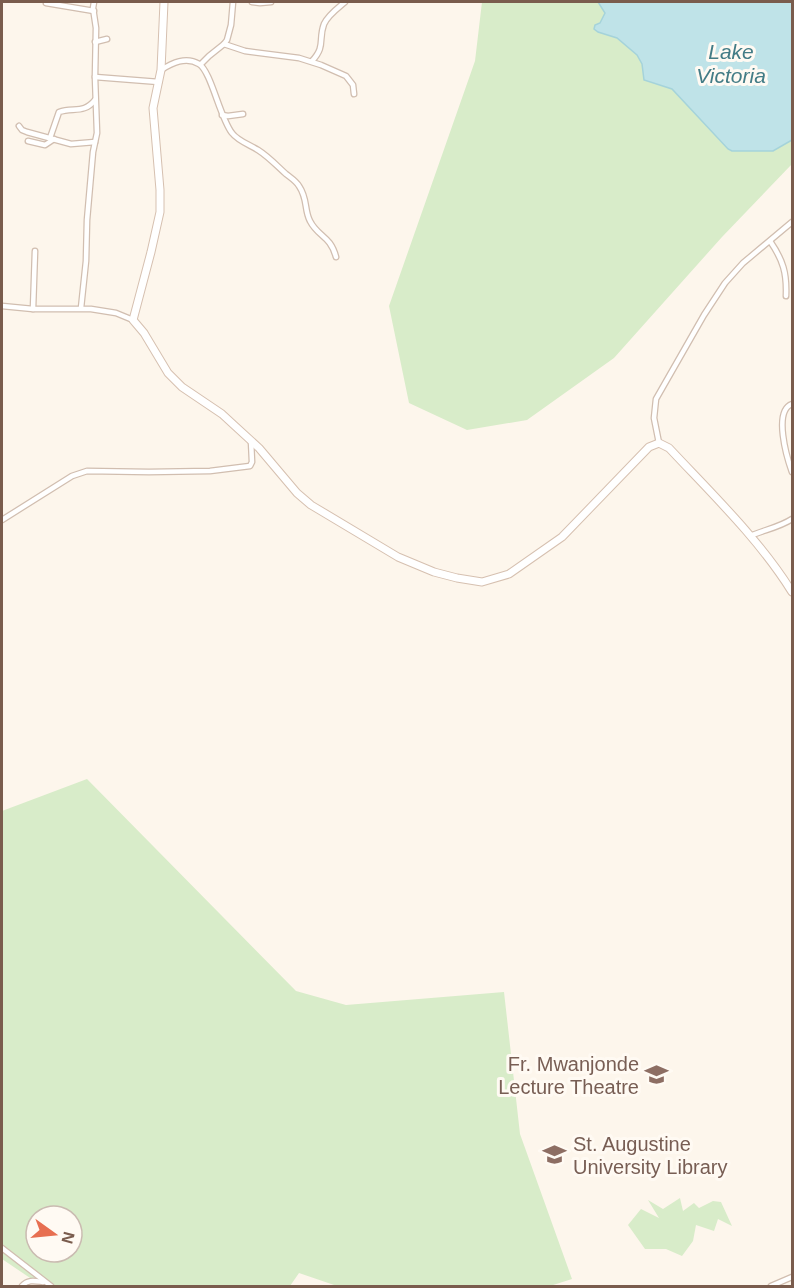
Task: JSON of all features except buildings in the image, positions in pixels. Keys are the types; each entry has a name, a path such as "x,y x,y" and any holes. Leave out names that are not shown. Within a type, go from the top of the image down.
{"main road":[{"path":"164,2 161,70 153,108 160,212 152,252 133,320 144,333 168,374 182,387 222,414 251,441 297,493 311,505 398,557 434,572 482,582 509,574 562,537 649,447 659,443 669,448 750,537 772,562 792,592"}],"street":[{"path":"81,309 87,220 97,133 94,2"},
{"path":"201,64 224,44 231,26 233,2"},
{"path":"252,2 271,2"},
{"path":"312,62 321,49 326,20 345,2"},
{"path":"46,3 94,11"},
{"path":"95,42 107,39"},
{"path":"224,44 245,51 299,58 332,69 346,76 353,85 354,94"},
{"path":"161,70 181,60 201,64 207,72 222,115 234,136 272,160 300,187 307,204 309,219 330,243 336,258"},
{"path":"95,77 159,82"},
{"path":"28,141 45,145 52,139 59,112 87,108 95,100"},
{"path":"222,115 243,114"},
{"path":"20,126 22,130 71,144 95,142"},
{"path":"659,443 654,406 716,296 735,271 792,222"},
{"path":"770,241 784,268 786,296"},
{"path":"33,309 35,251"},
{"path":"2,306 33,309 92,309 116,313 133,320"},
{"path":"792,404 786,408 782,424 792,472"},
{"path":"2,520 72,476 87,471 210,471 250,466 252,462 251,441"},
{"path":"750,537 792,519"},
{"path":"2,1248 51,1287"},
{"path":"771,1287 792,1277"},
{"path":"22,1287 31,1280 46,1283"}],"green space":[{"path":"482,2 598,2 605,13 598,32 617,38 637,55 642,64 645,80 672,89 728,149 742,151 760,149 792,140 792,164 722,237 614,358 527,420 467,430 409,403 389,306 475,61"},
{"path":"87,779 296,991 346,1005 504,992 520,1134 572,1279 550,1286 337,1286 299,1273 290,1286 42,1286 2,1259 2,811"},
{"path":"680,1198 683,1211 694,1203 699,1208 713,1201 721,1202 732,1226 718,1219 714,1231 696,1225 693,1241 682,1256 666,1249 645,1249 628,1225 641,1209 659,1218 648,1200 663,1209"}],"water":[{"name":"Lake Victoria","path":"598,2 792,2 792,140 773,151 732,151 728,149 672,89 644,80 642,64 637,55 617,38 594,29 605,13"}],"place":[{"name":"Fr. Mwanjonde Lecture Theatre","path":"657,1075"},
{"name":"St. Augustine University Library","path":"555,1155"}]}
